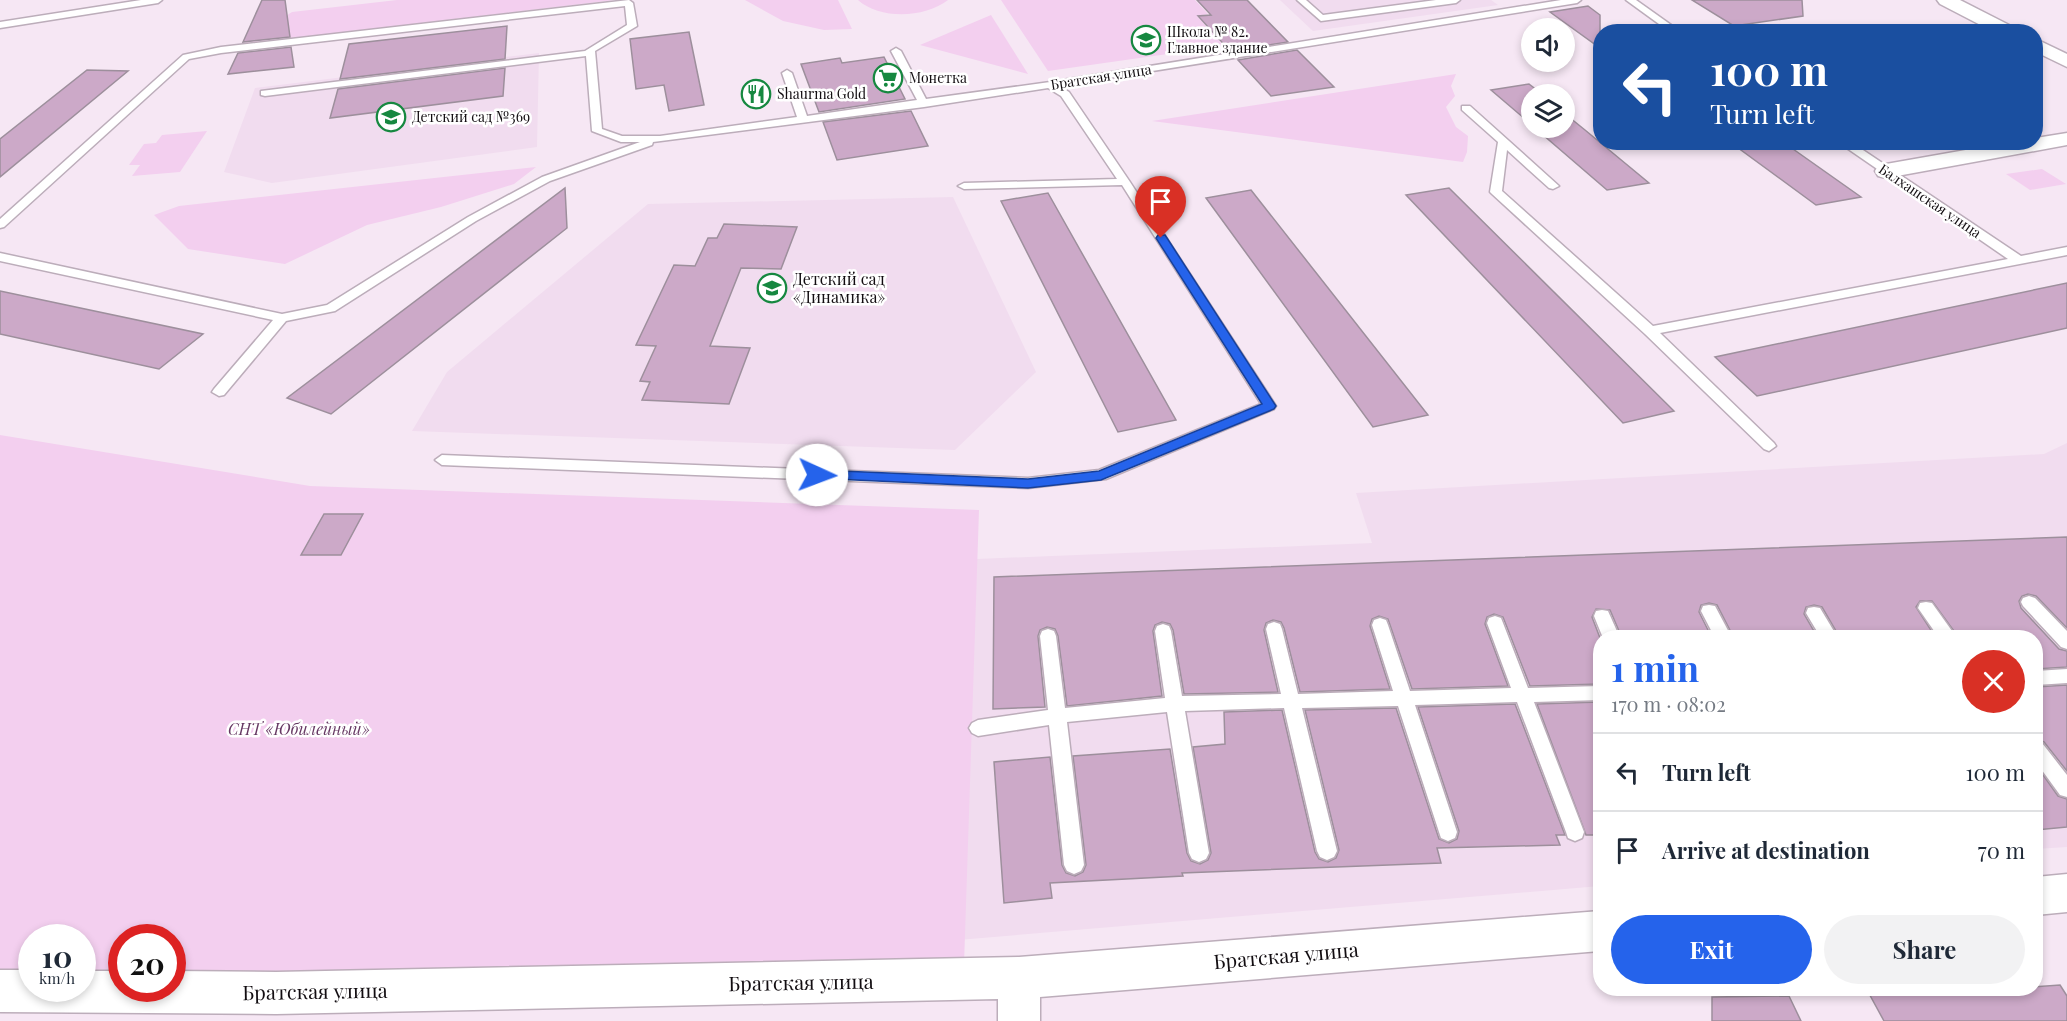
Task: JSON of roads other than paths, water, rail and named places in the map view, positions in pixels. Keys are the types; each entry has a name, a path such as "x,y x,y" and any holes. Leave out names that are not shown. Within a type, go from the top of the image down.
{"street":[{"path":"1946,0 1992,24"},
{"path":"2043,49 2067,61"},
{"path":"2043,145 2063,142"},
{"path":"1886,171 2014,150"},
{"path":"2043,895 2067,893"},
{"name":"Братская улица","path":"0,991 276,993 1019,978 1593,932"},
{"path":"1019,978 1019,1021"}],"lane":[{"path":"0,25 158,0"},
{"path":"1301,0 1320,18 1456,0"},
{"name":"Братская улица","path":"660,139 1050,85 1533,3 1577,0"},
{"path":"1630,0 1665,24"},
{"path":"0,225 186,57 221,50 629,3 632,26 590,50 597,131 621,139 660,139"},
{"path":"896,51 924,104"},
{"path":"265,93 590,53"},
{"path":"787,73 803,120"},
{"path":"442,460 1028,483 1101,475 1269,406 1125,182 1065,94 1050,85"},
{"path":"1466,108 1553,186"},
{"path":"0,257 282,318 331,308 472,219 546,179 660,139"},
{"path":"1503,141 1496,192 1650,331 1770,446"},
{"name":"Балхашская улица","path":"1855,150 2018,260"},
{"path":"964,186 1125,182"},
{"path":"1650,331 2067,251"},
{"path":"219,392 282,318"},
{"path":"2029,602 2067,642"},
{"path":"1926,608 1943,630"},
{"path":"1709,611 1720,630"},
{"path":"1814,613 1825,630"},
{"path":"1602,616 1608,630"},
{"path":"1494,622 1575,832"},
{"path":"1380,625 1448,832"},
{"path":"1274,629 1327,851"},
{"path":"1163,631 1200,853"},
{"path":"1048,636 1074,865"},
{"path":"2043,677 2067,675"},
{"path":"978,728 1056,716 1175,704 1593,693"},
{"path":"2043,758 2067,789"}],"place":[{"name":"Школа № 82. Главное здание","path":"1146,40"},
{"name":"Монетка","path":"888,78"},
{"name":"Shaurma Gold","path":"756,94"},
{"name":"Детский сад №369","path":"391,117"},
{"name":"Детский сад «Динамика»","path":"772,288"}],"park label":[{"name":"СНТ «Юбилейный»","path":"299,729"}]}
